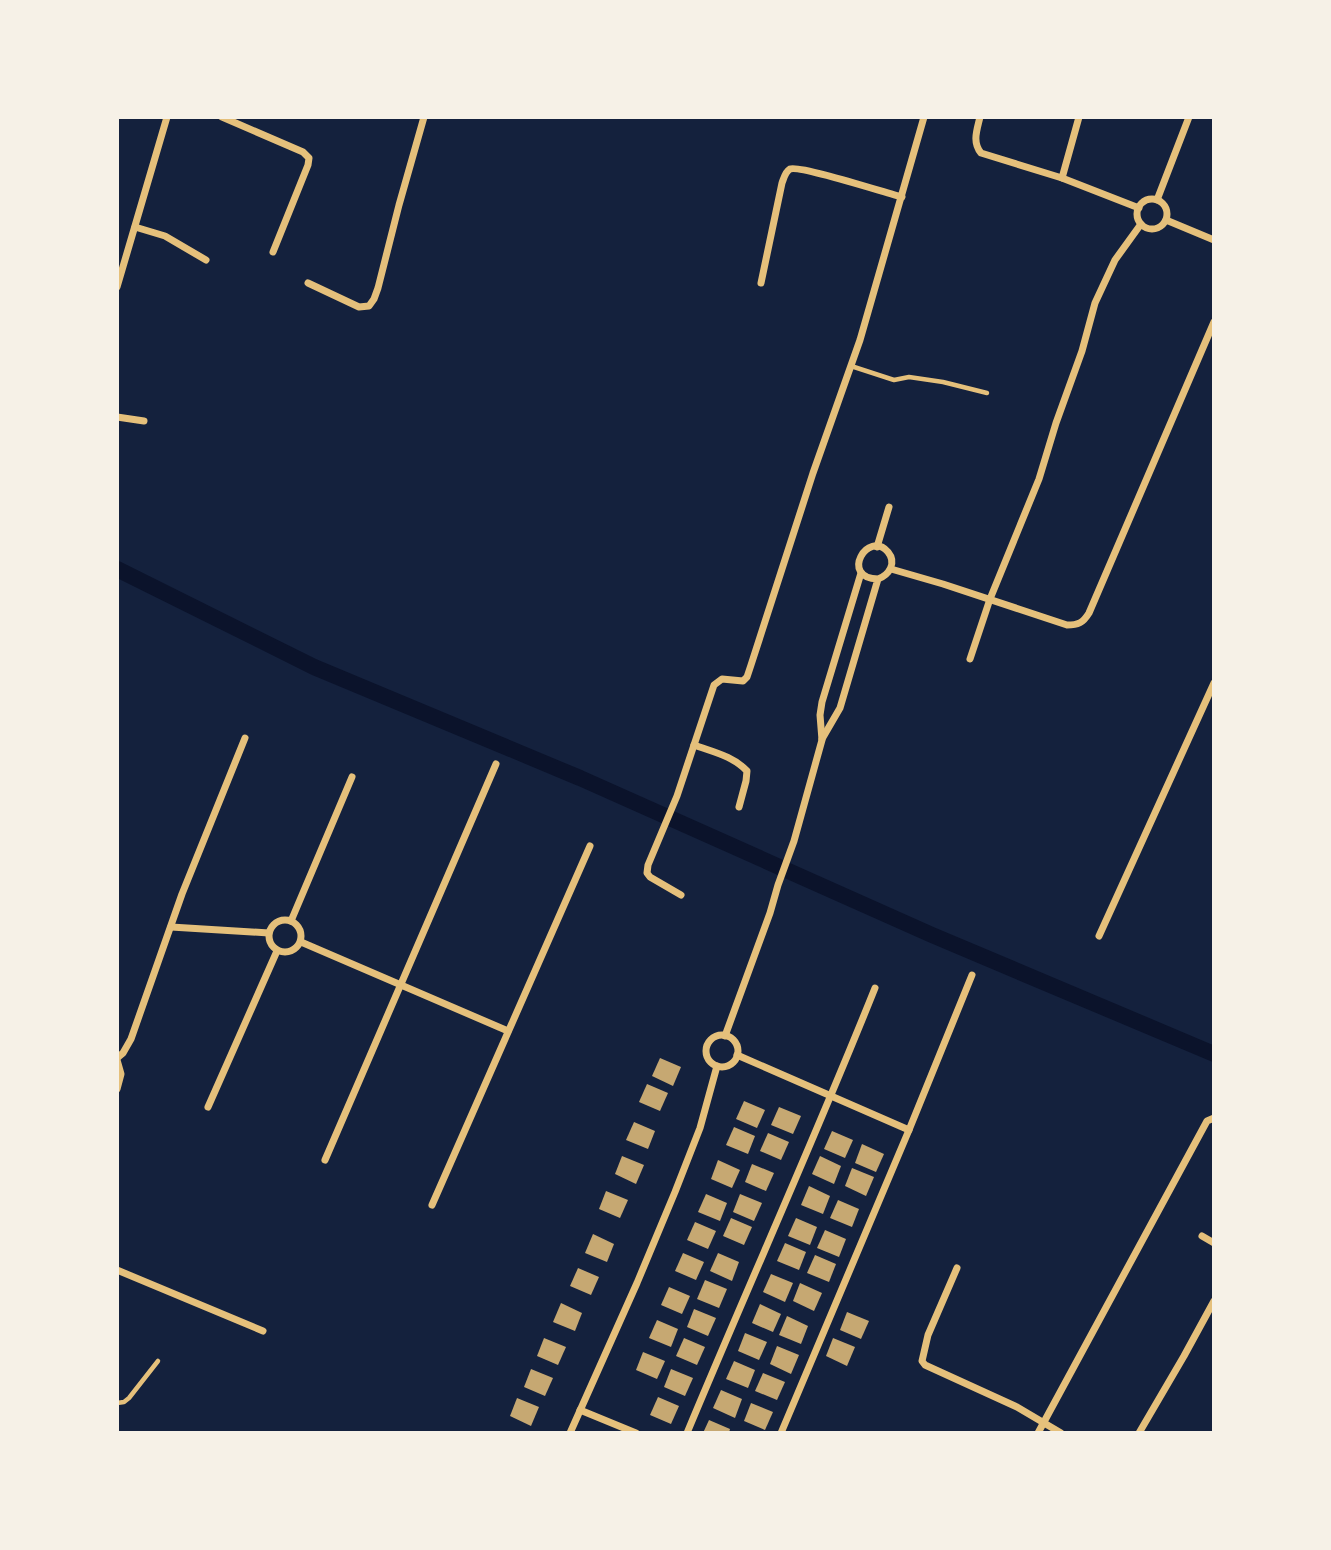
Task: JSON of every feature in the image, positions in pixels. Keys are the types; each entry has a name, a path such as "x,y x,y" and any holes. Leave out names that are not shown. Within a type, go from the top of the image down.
{"street":[{"path":"117,287 167,117"},
{"path":"222,117 303,152 309,158 273,252"},
{"path":"308,283 359,307 369,306 374,299 424,117"},
{"path":"681,895 650,877 648,865 677,796 714,685 722,679 739,682 747,677 813,473 851,366 924,117"},
{"path":"980,117 976,138 981,153 1062,178 1139,208"},
{"path":"1062,178 1079,117"},
{"path":"1157,200 1189,117"},
{"path":"761,283 782,183 789,170 796,168 901,197"},
{"path":"1146,200 1157,200 1165,206 1166,220 1159,228 1150,229 1141,224 1137,216 1139,208 1146,200"},
{"path":"1166,220 1214,240"},
{"path":"970,659 990,599 1039,479 1102,284 1115,260 1141,224"},
{"path":"135,227 165,236 206,260"},
{"path":"891,569 943,583 1067,625 1078,624 1084,620 1214,322"},
{"path":"117,417 144,421"},
{"path":"877,547 889,507"},
{"path":"822,740 822,702 861,573 861,556 871,547 883,548 888,552 891,569 886,576 878,579 867,578 861,573"},
{"path":"725,1036 794,841 822,740 840,708 878,579"},
{"path":"1098,936 1214,683"},
{"path":"117,1089 121,1074 117,1059 131,1039 183,894 245,738"},
{"path":"694,745 731,758 747,771 739,807"},
{"path":"325,1160 496,764"},
{"path":"291,921 352,777"},
{"path":"432,1205 590,846"},
{"path":"280,920 291,921 300,929 301,942 291,952 277,951 270,943 269,933 280,920"},
{"path":"171,927 269,933"},
{"path":"301,942 508,1031"},
{"path":"208,1107 277,951"},
{"path":"780,1433 972,975"},
{"path":"687,1433 832,1096 875,988"},
{"path":"725,1036 736,1043 736,1059 729,1066 717,1066 711,1063 706,1051 712,1039 725,1036"},
{"path":"737,1055 909,1130"},
{"path":"570,1433 675,1192 700,1128 717,1066"},
{"path":"1038,1433 1207,1121 1214,1118"},
{"path":"1202,1236 1214,1243"},
{"path":"957,1268 928,1335 922,1361 925,1365 1017,1407 1061,1433"},
{"path":"117,1270 263,1331"},
{"path":"1139,1433 1214,1301"},
{"path":"580,1410 636,1433"}],"lane":[{"path":"851,366 894,380 909,377 988,393"},
{"path":"117,1403 130,1398 158,1361"}],"building":[{"path":"660,1058 681,1067 673,1086 652,1076"},
{"path":"647,1084 668,1093 660,1111 639,1102"},
{"path":"744,1101 765,1110 757,1128 736,1119"},
{"path":"779,1107 801,1116 793,1134 771,1125"},
{"path":"634,1122 655,1131 648,1149 626,1140"},
{"path":"734,1127 755,1136 748,1154 726,1145"},
{"path":"832,1131 853,1140 845,1158 824,1149"},
{"path":"768,1133 789,1142 781,1160 760,1151"},
{"path":"862,1144 884,1154 876,1172 855,1163"},
{"path":"622,1156 644,1165 636,1184 615,1174"},
{"path":"820,1156 841,1166 834,1184 812,1174"},
{"path":"718,1160 740,1170 732,1188 711,1179"},
{"path":"752,1164 774,1173 766,1191 745,1182"},
{"path":"852,1168 874,1177 866,1196 845,1186"},
{"path":"809,1186 830,1196 823,1214 801,1205"},
{"path":"606,1191 628,1200 620,1218 599,1209"},
{"path":"706,1194 727,1203 720,1221 698,1212"},
{"path":"740,1194 762,1203 754,1221 733,1212"},
{"path":"838,1200 859,1209 852,1227 830,1218"},
{"path":"731,1218 752,1227 744,1245 723,1236"},
{"path":"796,1218 817,1227 810,1245 788,1236"},
{"path":"695,1222 716,1231 708,1249 687,1240"},
{"path":"825,1230 846,1239 839,1257 817,1248"},
{"path":"593,1234 614,1244 607,1262 585,1253"},
{"path":"785,1243 806,1252 799,1270 777,1261"},
{"path":"683,1253 704,1262 696,1280 675,1271"},
{"path":"718,1253 739,1262 732,1281 710,1271"},
{"path":"815,1255 836,1264 829,1282 807,1273"},
{"path":"578,1268 599,1277 591,1295 570,1286"},
{"path":"771,1274 793,1283 785,1302 763,1292"},
{"path":"705,1280 727,1289 719,1308 697,1299"},
{"path":"800,1283 822,1293 814,1311 793,1301"},
{"path":"669,1287 690,1296 682,1314 661,1305"},
{"path":"561,1303 582,1313 575,1331 553,1322"},
{"path":"760,1304 781,1314 773,1332 752,1323"},
{"path":"694,1309 716,1318 708,1336 687,1327"},
{"path":"847,1312 869,1321 861,1339 840,1330"},
{"path":"787,1316 808,1326 801,1344 779,1335"},
{"path":"657,1320 678,1329 671,1347 649,1338"},
{"path":"745,1333 767,1342 759,1360 738,1351"},
{"path":"544,1338 566,1347 558,1365 537,1356"},
{"path":"684,1338 705,1347 697,1365 676,1356"},
{"path":"833,1338 855,1347 847,1366 826,1356"},
{"path":"777,1346 799,1355 791,1374 770,1364"},
{"path":"643,1352 665,1361 657,1379 636,1370"},
{"path":"734,1361 755,1370 748,1388 726,1379"},
{"path":"531,1369 553,1378 545,1396 524,1387"},
{"path":"671,1369 693,1378 685,1396 664,1387"},
{"path":"763,1373 785,1382 777,1400 755,1391"},
{"path":"721,1390 742,1399 735,1418 713,1408"},
{"path":"658,1397 679,1406 671,1424 650,1415"},
{"path":"517,1398 539,1407 531,1426 510,1416"},
{"path":"751,1403 773,1412 765,1430 744,1421"},
{"path":"709,1420 730,1429 729,1433 703,1433"}],"waterway":[{"path":"117,569 314,667 580,778 932,935 1214,1054"}]}
